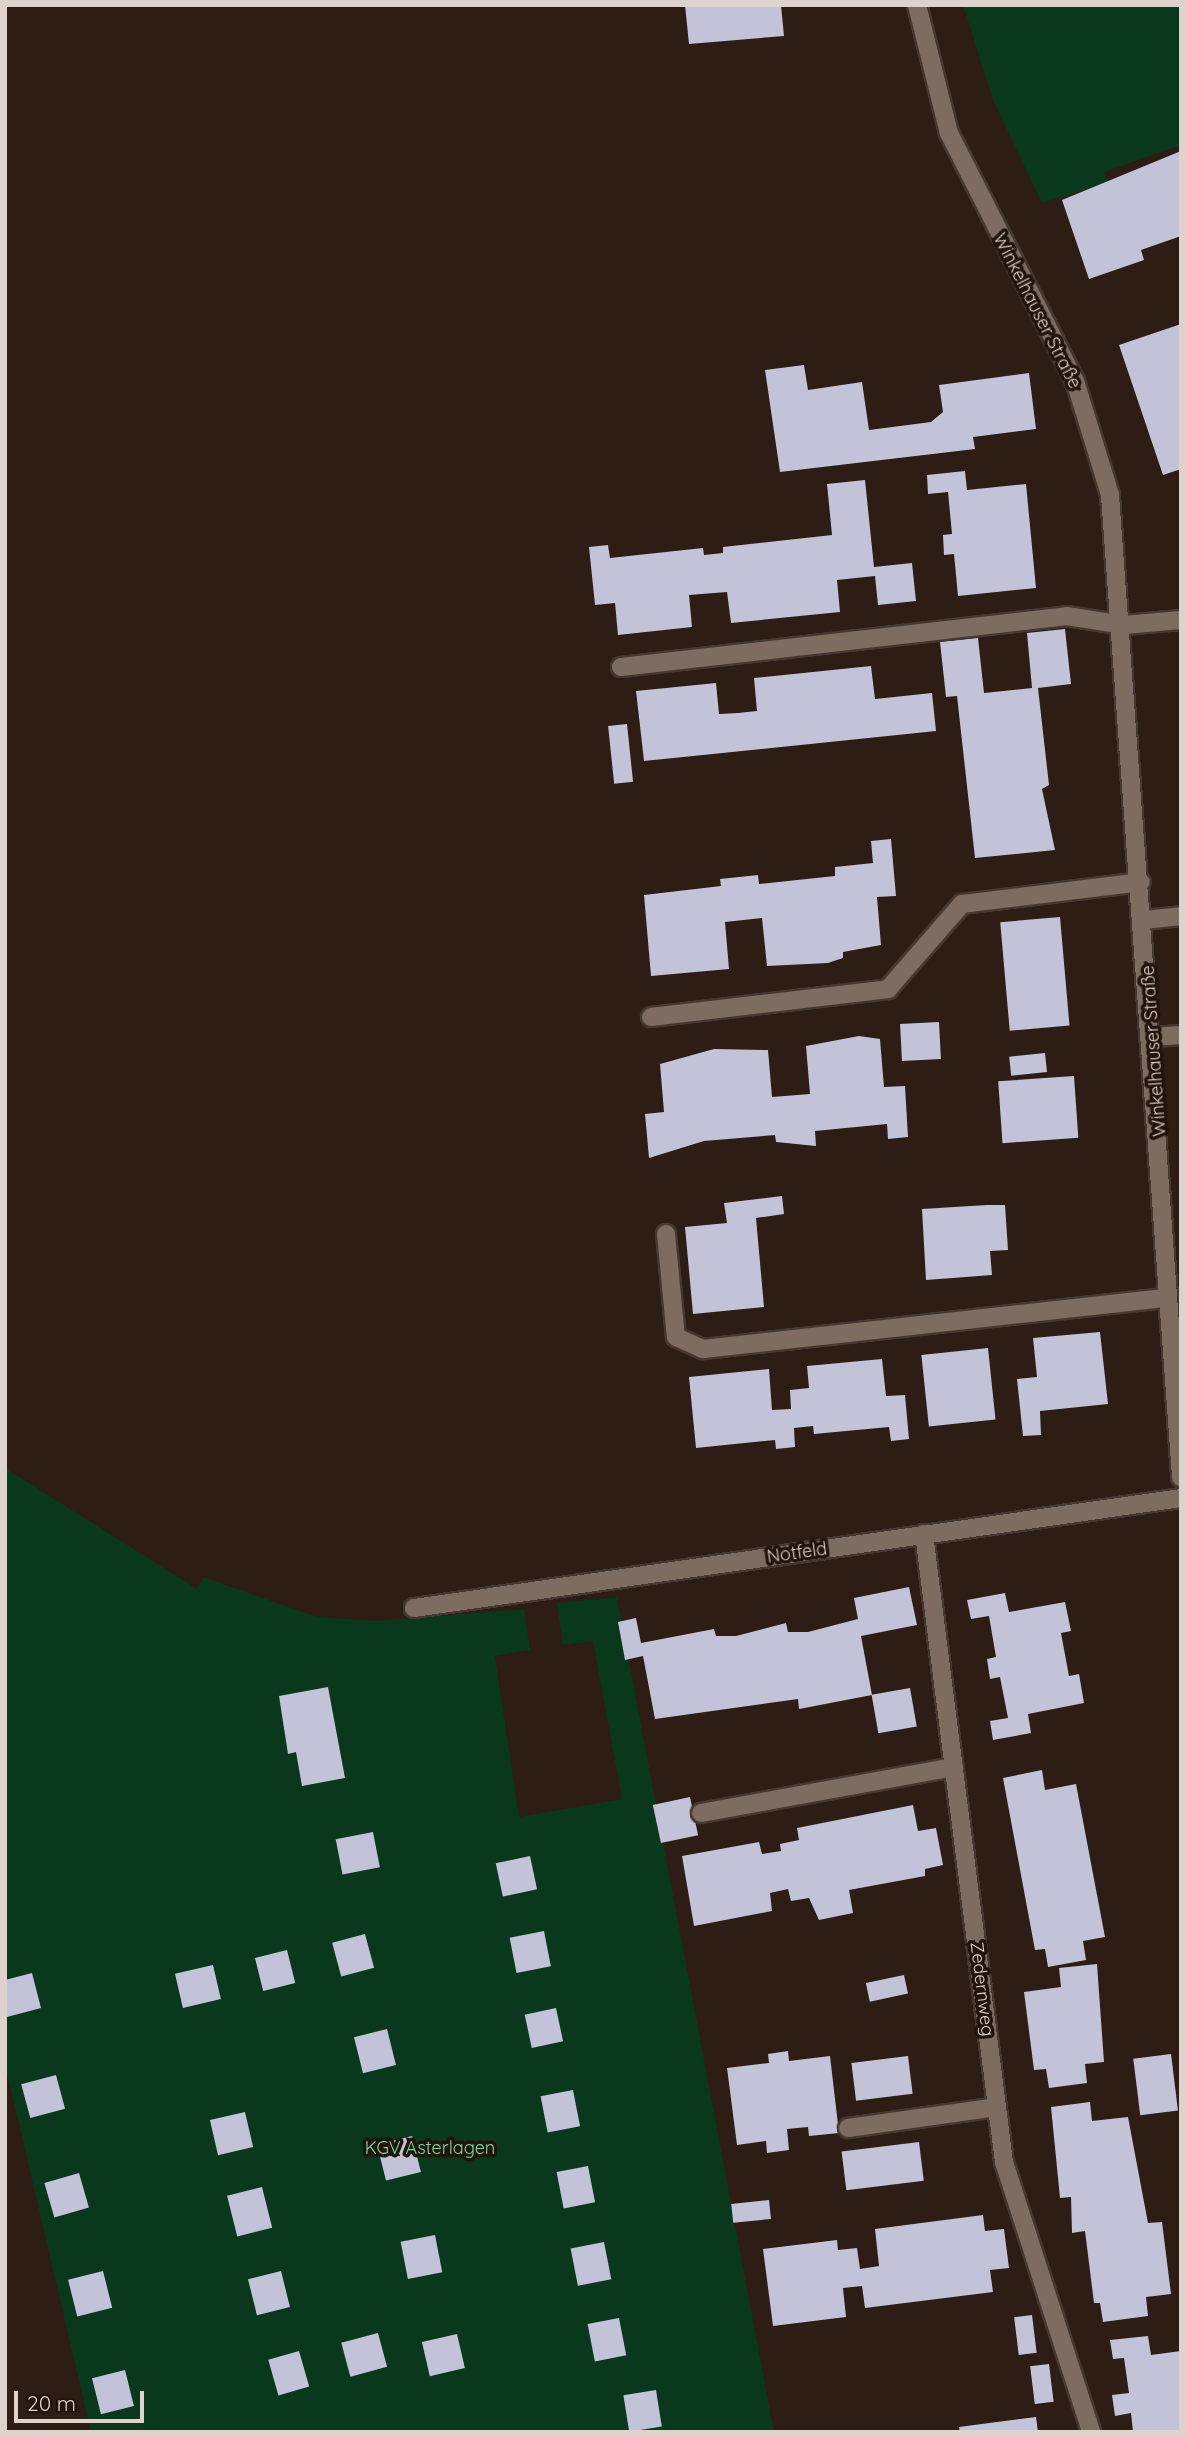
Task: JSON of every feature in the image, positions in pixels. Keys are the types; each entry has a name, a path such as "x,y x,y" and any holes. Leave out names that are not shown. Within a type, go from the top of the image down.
{"street":[{"name":"Winkelhauser Straße","path":"917,5 949,133 1075,381 1110,495 1124,625 1181,1477"},
{"path":"621,667 1068,616 1124,625 1181,620"},
{"path":"651,1017 888,989 962,904 1141,882"},
{"path":"1144,920 1181,916"},
{"path":"1153,1037 1181,1035"},
{"path":"666,1234 676,1337 703,1349 1167,1298"},
{"name":"Notfeld","path":"414,1608 1181,1498"},
{"name":"Zedernweg","path":"924,1534 1004,2162 1091,2432"},
{"path":"701,1813 954,1767"},
{"path":"848,2128 997,2107"}],"green space":[{"path":"963,5 1181,5 1181,145 1104,172 1108,183 1042,203 993,100"},
{"name":"KGV Asterlagen","path":"5,1468 197,1589 203,1577 317,1617 377,1621 524,1609 530,1650 495,1656 519,1817 622,1799 593,1641 563,1645 557,1603 617,1597 774,2432 91,2432 5,2064"}],"building":[{"path":"685,5 781,5 784,36 689,44"},
{"path":"1181,151 1181,236 1141,250 1144,260 1089,279 1062,200"},
{"path":"1181,324 1181,469 1163,475 1119,345"},
{"path":"804,365 808,390 862,382 869,430 931,422 943,412 939,385 1029,373 1036,429 973,437 975,449 780,472 765,370"},
{"path":"965,471 967,490 1026,484 1036,588 958,596 954,554 944,555 943,535 952,534 948,492 928,494 927,475"},
{"path":"865,480 874,567 912,563 916,601 878,605 875,576 837,580 840,612 731,623 727,592 689,595 692,627 618,635 615,603 595,605 589,547 608,545 610,558 703,548 704,555 723,553 723,547 832,535 827,484"},
{"path":"1065,629 1071,684 1038,688 1049,785 1042,789 1055,850 975,858 957,696 946,697 940,642 978,638 984,693 1032,688 1027,633"},
{"path":"871,666 875,699 932,693 936,731 644,761 636,691 716,683 719,714 757,711 754,678"},
{"path":"627,724 633,782 614,784 608,726"},
{"path":"891,839 896,896 877,897 881,945 843,952 843,958 828,963 767,966 762,918 725,922 729,969 651,976 644,895 721,886 720,879 758,875 759,884 835,876 835,867 873,863 871,841"},
{"path":"1060,917 1069,1026 1010,1031 1000,922"},
{"path":"939,1022 941,1059 902,1061 900,1024"},
{"path":"859,1036 880,1039 884,1087 905,1086 908,1137 888,1139 887,1124 815,1131 816,1146 776,1142 775,1135 704,1141 649,1158 645,1114 664,1112 660,1064 714,1049 768,1050 772,1097 810,1094 806,1046"},
{"path":"1045,1053 1047,1072 1011,1076 1009,1057"},
{"path":"1074,1076 1078,1138 1003,1143 998,1081"},
{"path":"782,1196 784,1214 756,1218 764,1307 693,1314 685,1227 727,1223 724,1203"},
{"path":"1005,1205 1008,1250 990,1251 992,1275 926,1280 922,1209"},
{"path":"1100,1332 1108,1404 1040,1411 1041,1435 1023,1436 1017,1379 1037,1377 1033,1338"},
{"path":"988,1348 996,1420 929,1427 921,1355"},
{"path":"882,1359 886,1396 905,1395 909,1439 891,1441 889,1427 814,1434 813,1426 794,1428 795,1447 776,1449 775,1440 696,1448 689,1377 769,1369 772,1410 791,1409 790,1390 809,1388 807,1366"},
{"path":"909,1587 917,1625 861,1636 872,1695 799,1709 798,1699 655,1719 643,1656 625,1660 618,1622 636,1618 641,1643 714,1629 716,1636 736,1636 786,1623 788,1632 808,1632 858,1619 854,1598"},
{"path":"1005,1593 1009,1612 1065,1602 1071,1631 1061,1633 1069,1676 1079,1674 1084,1703 1028,1714 1031,1733 993,1740 990,1721 1008,1718 1000,1677 990,1679 987,1659 996,1657 989,1616 971,1619 967,1600"},
{"path":"328,1687 345,1778 302,1786 296,1752 288,1754 279,1696"},
{"path":"910,1688 917,1726 878,1733 872,1695"},
{"path":"1042,1770 1045,1790 1076,1784 1105,1937 1083,1941 1086,1960 1048,1967 1045,1949 1035,1950 1003,1778"},
{"path":"690,1797 698,1835 661,1843 653,1805"},
{"path":"913,1805 918,1831 936,1828 943,1865 925,1869 925,1876 849,1890 853,1913 819,1920 809,1898 791,1901 788,1889 770,1893 772,1911 694,1926 682,1856 759,1842 762,1854 781,1851 780,1844 799,1840 797,1828"},
{"path":"373,1832 380,1867 343,1875 336,1839"},
{"path":"530,1856 537,1889 503,1897 496,1863"},
{"path":"544,1931 551,1966 517,1973 510,1938"},
{"path":"365,1934 374,1968 341,1977 332,1943"},
{"path":"287,1950 295,1983 263,1991 255,1958"},
{"path":"1097,1964 1104,2062 1085,2064 1087,2083 1049,2088 1046,2069 1034,2070 1024,1992 1061,1987 1059,1968"},
{"path":"213,1965 221,1999 183,2008 175,1974"},
{"path":"32,1973 41,2008 7,2017 5,1980"},
{"path":"904,1975 908,1994 870,2002 866,1983"},
{"path":"556,2008 563,2041 532,2048 525,2015"},
{"path":"387,2029 396,2065 363,2073 354,2037"},
{"path":"788,2051 789,2061 830,2056 839,2133 809,2136 808,2127 787,2129 789,2150 767,2153 766,2141 737,2145 727,2068 769,2063 768,2054"},
{"path":"1171,2054 1178,2111 1140,2115 1133,2059"},
{"path":"908,2056 913,2094 856,2101 851,2063"},
{"path":"56,2075 65,2109 30,2118 21,2084"},
{"path":"573,2090 580,2126 548,2133 541,2096"},
{"path":"1090,2102 1092,2121 1128,2117 1148,2223 1162,2222 1171,2294 1146,2297 1148,2316 1103,2322 1100,2303 1094,2303 1085,2231 1072,2233 1071,2197 1060,2198 1051,2107"},
{"path":"245,2112 253,2147 218,2155 210,2120"},
{"path":"412,2136 421,2172 386,2181 377,2145"},
{"path":"919,2142 924,2181 846,2190 842,2152"},
{"path":"588,2166 595,2202 564,2208 557,2172"},
{"path":"79,2173 89,2208 54,2218 44,2183"},
{"path":"262,2187 272,2228 237,2236 227,2196"},
{"path":"769,2200 771,2219 733,2223 731,2204"},
{"path":"983,2215 985,2231 1004,2229 1009,2268 990,2270 993,2292 865,2308 862,2286 843,2288 846,2317 773,2326 763,2249 837,2240 838,2250 857,2248 860,2269 879,2266 875,2229"},
{"path":"435,2235 442,2272 408,2279 401,2242"},
{"path":"604,2242 611,2279 578,2286 571,2248"},
{"path":"103,2271 112,2308 77,2317 68,2280"},
{"path":"281,2271 290,2307 257,2315 248,2279"},
{"path":"1032,2315 1037,2353 1019,2355 1014,2317"},
{"path":"619,2318 626,2355 595,2361 588,2324"},
{"path":"378,2333 387,2367 350,2377 341,2343"},
{"path":"457,2334 465,2368 430,2376 422,2342"},
{"path":"1148,2336 1151,2355 1181,2351 1181,2432 1133,2432 1131,2413 1115,2416 1112,2395 1129,2393 1124,2358 1113,2359 1110,2340"},
{"path":"299,2351 309,2387 278,2395 268,2360"},
{"path":"1049,2364 1054,2402 1035,2404 1030,2366"},
{"path":"125,2370 134,2406 101,2414 92,2378"},
{"path":"656,2390 662,2427 629,2432 623,2395"},
{"path":"1036,2417 1038,2432 960,2432 959,2427"}]}
